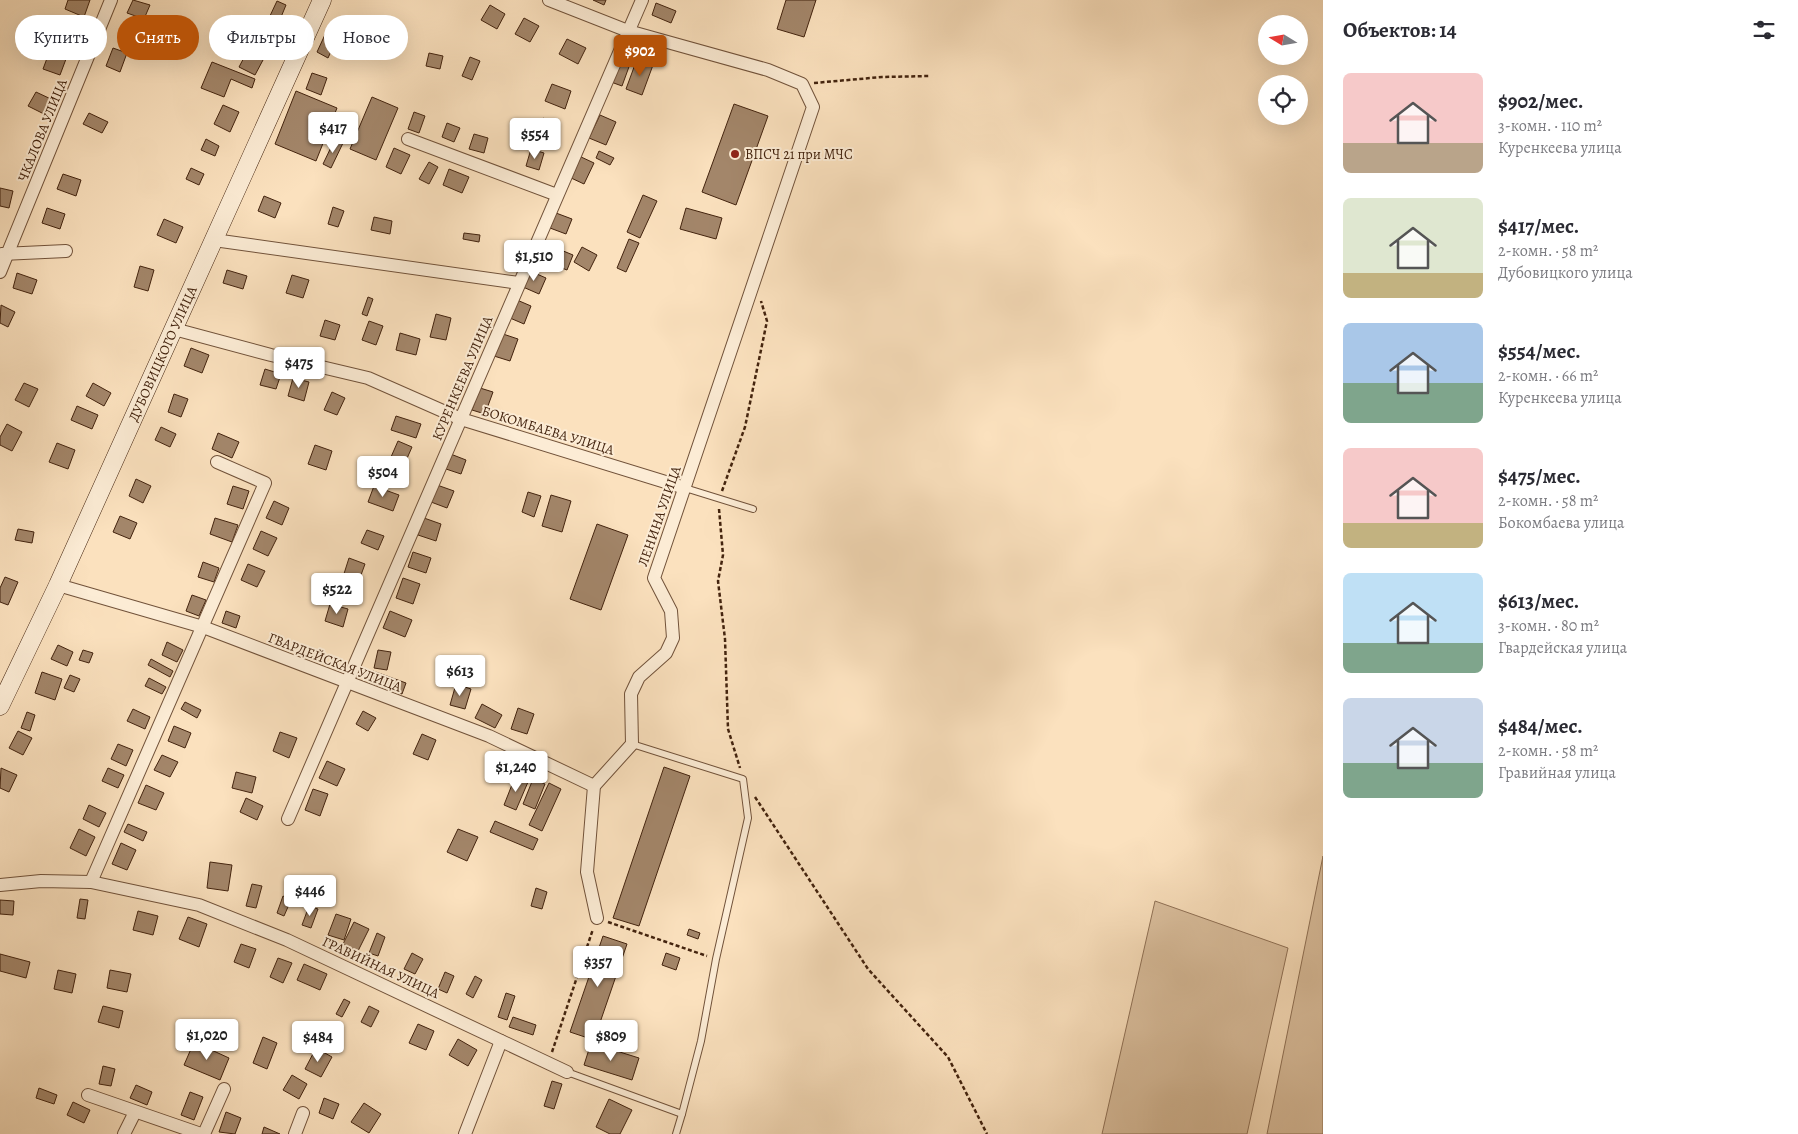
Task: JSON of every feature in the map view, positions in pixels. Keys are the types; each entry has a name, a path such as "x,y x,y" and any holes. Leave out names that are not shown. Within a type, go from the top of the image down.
{"street":[{"name":"ЧКАЛОВА УЛИЦА","path":"0,272 4,254 111,0"},
{"name":"ДУБОВИЦКОГО УЛИЦА","path":"0,706 58,585 322,0"},
{"path":"549,0 628,31 768,70 802,84"},
{"name":"КУРЕНКЕЕВА УЛИЦА","path":"288,819 642,0"},
{"name":"ЛЕНИНА УЛИЦА","path":"632,744 631,694 639,677 666,652 673,638 671,611 654,578 813,107 802,84"},
{"path":"408,139 557,196"},
{"path":"214,240 519,283"},
{"path":"4,254 66,251"},
{"name":"БОКОМБАЕВА УЛИЦА","path":"174,329 368,378 461,419 685,488"},
{"path":"91,882 265,483 217,462"},
{"name":"ГВАРДЕЙСКАЯ УЛИЦА","path":"58,585 202,627 488,736 594,786"},
{"path":"597,918 587,872 594,786 632,744"},
{"name":"ГРАВИЙНАЯ УЛИЦА","path":"0,885 40,881 91,882 199,904 287,940 567,1072"},
{"path":"465,1134 501,1041"},
{"path":"88,1095 203,1134 224,1089"},
{"path":"124,1134 135,1112"},
{"path":"295,1134 303,1113"}],"lane":[{"path":"685,488 753,509"},
{"path":"632,744 743,779 748,818 716,959 701,1041 676,1134"},
{"path":"567,1072 682,1114"}],"path":[{"path":"802,84 882,77 929,76"},
{"path":"753,282 767,322 744,427 720,499 722,555 718,581 725,640 728,729 743,779 868,969 948,1057 987,1134"},
{"path":"548,1063 597,918 716,959"}],"shaded area":[{"path":"1323,856 1323,1134 1267,1134"},
{"path":"1155,901 1288,948 1247,1134 1102,1134"}],"building":[{"path":"68,0 90,0 85,15 79,15 65,9"},
{"path":"133,0 150,5 146,15 127,13"},
{"path":"593,0 606,0 604,5"},
{"path":"786,0 816,0 804,37 777,29"},
{"path":"277,1 286,5 282,15 270,15"},
{"path":"656,3 676,11 671,23 652,15"},
{"path":"490,5 505,14 497,29 481,20"},
{"path":"524,18 539,26 530,42 515,34"},
{"path":"324,37 324,56 317,52"},
{"path":"567,39 586,48 578,64 559,54"},
{"path":"113,48 117,49 117,60 124,60 120,72 106,66"},
{"path":"429,53 443,56 440,69 426,66"},
{"path":"470,57 480,61 472,80 462,76"},
{"path":"637,59 653,65 642,95 626,89"},
{"path":"46,60 66,60 60,75 43,69"},
{"path":"243,60 263,60 255,75 239,67"},
{"path":"619,60 630,64 622,86 611,82"},
{"path":"212,62 255,79 252,88 231,79 224,97 201,88"},
{"path":"312,73 327,78 321,95 306,89"},
{"path":"552,84 571,91 565,109 545,101"},
{"path":"296,91 337,108 316,161 275,144"},
{"path":"36,92 53,100 46,115 28,106"},
{"path":"372,97 398,108 376,160 350,149"},
{"name":"ВПСЧ 21 при МЧС","path":"734,104 768,116 736,205 702,192"},
{"path":"223,105 239,112 230,132 214,124"},
{"path":"414,112 425,116 419,133 408,129"},
{"path":"89,113 108,122 102,133 83,124"},
{"path":"600,115 616,122 606,145 589,138"},
{"path":"543,118 556,126 548,141 534,133"},
{"path":"447,123 460,128 454,142 442,137"},
{"path":"474,134 488,138 484,153 469,149"},
{"path":"206,139 219,146 215,156 201,150"},
{"path":"335,139 343,143 331,168 323,164"},
{"path":"394,148 410,155 401,174 386,167"},
{"path":"531,149 544,153 539,170 526,166"},
{"path":"599,151 614,158 610,165 596,158"},
{"path":"579,156 594,163 584,184 569,177"},
{"path":"429,162 438,167 429,184 419,179"},
{"path":"191,168 204,174 199,185 186,179"},
{"path":"449,169 469,177 462,193 443,185"},
{"path":"63,174 81,180 76,196 57,189"},
{"path":"0,188 13,191 9,208 0,206"},
{"path":"643,195 657,201 640,238 627,232"},
{"path":"264,196 281,203 275,218 258,211"},
{"path":"333,207 344,211 338,227 328,224"},
{"path":"47,208 65,214 60,229 42,223"},
{"path":"686,208 722,218 716,239 680,229"},
{"path":"556,213 572,219 566,234 550,228"},
{"path":"374,217 392,221 390,234 371,230"},
{"path":"164,219 183,227 176,243 157,235"},
{"path":"464,233 480,235 479,242 463,239"},
{"path":"629,239 639,243 626,272 617,268"},
{"path":"539,241 573,255 567,270 533,257"},
{"path":"582,247 597,255 589,271 574,262"},
{"path":"140,266 154,270 148,291 134,287"},
{"path":"227,270 247,276 243,289 223,283"},
{"path":"530,271 546,278 539,294 523,287"},
{"path":"17,273 37,280 32,294 13,288"},
{"path":"292,275 309,280 303,298 286,293"},
{"path":"368,297 373,299 367,316 362,314"},
{"path":"517,300 531,306 524,324 510,318"},
{"path":"1,305 15,312 8,327 0,323"},
{"path":"436,314 451,318 446,340 430,337"},
{"path":"325,320 340,325 335,340 320,336"},
{"path":"369,321 383,326 376,345 362,340"},
{"path":"400,333 420,339 416,355 396,350"},
{"path":"503,334 518,339 510,361 494,356"},
{"path":"191,348 209,355 202,373 184,366"},
{"path":"265,369 281,374 276,389 260,385"},
{"path":"293,378 309,382 304,401 288,396"},
{"path":"24,383 38,389 29,407 15,400"},
{"path":"93,383 111,393 104,406 86,396"},
{"path":"480,388 493,392 485,414 472,410"},
{"path":"332,392 345,398 337,415 324,410"},
{"path":"174,394 188,399 181,417 168,412"},
{"path":"77,406 98,415 92,429 71,420"},
{"path":"396,416 421,424 416,438 391,430"},
{"path":"7,424 22,432 12,451 0,445 0,437"},
{"path":"161,427 176,434 170,447 155,440"},
{"path":"218,433 239,442 232,458 212,449"},
{"path":"398,441 412,447 405,463 391,457"},
{"path":"57,443 75,450 68,469 49,462"},
{"path":"315,445 332,451 326,470 308,464"},
{"path":"448,453 466,460 461,474 443,468"},
{"path":"136,479 151,486 143,503 129,496"},
{"path":"437,485 454,491 447,508 431,502"},
{"path":"233,486 249,491 243,509 227,504"},
{"path":"374,486 399,495 393,511 368,502"},
{"path":"528,492 541,496 534,517 522,512"},
{"path":"551,495 571,501 562,532 542,526"},
{"path":"274,501 289,508 282,525 266,518"},
{"path":"120,516 137,523 130,539 113,532"},
{"path":"215,518 238,525 232,542 210,534"},
{"path":"424,518 441,524 436,541 418,535"},
{"path":"597,524 628,535 601,610 570,599"},
{"path":"18,529 34,532 32,543 15,540"},
{"path":"367,530 384,536 378,550 361,543"},
{"path":"261,531 277,538 268,556 253,549"},
{"path":"413,552 431,558 426,573 408,567"},
{"path":"349,558 365,564 357,586 342,580"},
{"path":"203,562 219,568 214,582 198,577"},
{"path":"248,564 265,571 257,587 241,580"},
{"path":"5,577 18,582 8,605 0,602 0,588"},
{"path":"403,578 420,584 413,604 396,598"},
{"path":"192,595 206,600 199,616 186,611"},
{"path":"330,604 348,609 343,627 325,621"},
{"path":"226,611 240,616 236,628 222,623"},
{"path":"390,611 412,620 405,637 383,628"},
{"path":"167,642 183,650 177,662 162,655"},
{"path":"58,645 73,652 67,666 51,659"},
{"path":"83,650 93,653 89,663 79,660"},
{"path":"378,650 391,652 387,670 374,668"},
{"path":"151,659 173,671 170,677 148,665"},
{"path":"373,671 406,683 402,694 369,682"},
{"path":"42,672 62,679 55,700 35,693"},
{"path":"70,675 80,679 74,692 64,688"},
{"path":"149,678 166,687 162,694 145,686"},
{"path":"456,684 471,689 465,709 450,705"},
{"path":"185,702 201,710 197,718 181,709"},
{"path":"482,704 502,715 495,728 475,718"},
{"path":"518,708 534,714 527,734 511,729"},
{"path":"133,709 150,717 145,729 127,721"},
{"path":"363,711 376,718 368,731 356,724"},
{"path":"27,712 35,715 30,731 21,728"},
{"path":"174,726 191,733 185,748 168,741"},
{"path":"18,731 32,738 23,755 9,748"},
{"path":"280,732 297,738 289,758 273,751"},
{"path":"422,734 436,740 428,760 413,754"},
{"path":"118,744 133,750 126,766 111,759"},
{"path":"162,755 178,762 170,777 154,770"},
{"path":"327,761 345,769 337,786 319,778"},
{"path":"664,767 690,776 639,926 613,918"},
{"path":"1,768 17,775 9,792 0,788"},
{"path":"108,768 124,775 118,788 102,781"},
{"path":"236,772 256,777 252,793 232,788"},
{"path":"515,777 528,782 516,810 504,805"},
{"path":"533,779 545,784 535,809 523,804"},
{"path":"549,783 561,789 542,831 529,825"},
{"path":"146,785 164,793 156,810 138,803"},
{"path":"313,789 328,794 320,816 305,810"},
{"path":"246,798 263,806 257,820 240,812"},
{"path":"89,805 106,813 99,827 83,819"},
{"path":"495,821 538,839 533,850 490,832"},
{"path":"128,824 147,832 143,841 124,832"},
{"path":"79,829 95,837 86,856 70,848"},
{"path":"458,829 478,837 467,861 447,852"},
{"path":"121,843 136,850 127,870 112,864"},
{"path":"210,862 232,865 228,891 207,888"},
{"path":"252,884 262,886 256,908 246,906"},
{"path":"536,888 547,892 542,909 531,906"},
{"path":"283,896 291,900 284,916 277,913"},
{"path":"80,899 88,900 85,919 77,918"},
{"path":"0,900 14,901 13,915 0,914"},
{"path":"309,906 318,909 311,928 302,925"},
{"path":"138,911 158,916 153,935 133,930"},
{"path":"336,914 351,919 344,940 328,935"},
{"path":"188,917 207,924 199,947 179,939"},
{"path":"354,922 369,929 358,951 343,944"},
{"path":"689,929 700,933 698,939 687,935"},
{"path":"377,933 385,937 378,956 369,953"},
{"path":"603,936 627,944 594,1040 570,1032"},
{"path":"241,944 256,949 249,968 234,962"},
{"path":"412,953 423,959 415,974 404,969"},
{"path":"666,953 680,958 676,970 662,965"},
{"path":"0,954 30,962 26,978 0,971"},
{"path":"278,958 292,963 283,983 270,977"},
{"path":"304,964 327,974 320,990 297,980"},
{"path":"58,970 76,974 72,993 54,989"},
{"path":"110,970 131,974 127,992 107,988"},
{"path":"445,972 454,976 447,993 438,989"},
{"path":"475,976 482,980 473,998 466,994"},
{"path":"506,993 515,996 507,1020 498,1017"},
{"path":"344,999 350,1002 342,1017 336,1014"},
{"path":"103,1006 123,1011 119,1028 98,1022"},
{"path":"369,1006 379,1011 371,1027 361,1022"},
{"path":"513,1017 536,1025 533,1035 509,1027"},
{"path":"418,1024 434,1031 426,1050 409,1043"},
{"path":"263,1037 277,1043 267,1069 253,1063"},
{"path":"458,1039 477,1050 468,1066 449,1055"},
{"path":"194,1042 229,1058 220,1080 184,1065"},
{"path":"591,1043 639,1058 632,1080 584,1065"},
{"path":"316,1048 332,1057 321,1077 305,1069"},
{"path":"103,1066 115,1069 111,1086 99,1084"},
{"path":"292,1075 307,1084 299,1099 283,1090"},
{"path":"552,1081 562,1084 554,1109 544,1106"},
{"path":"136,1085 152,1092 147,1105 130,1098"},
{"path":"39,1088 57,1095 54,1104 36,1098"},
{"path":"190,1092 203,1097 194,1120 181,1115"},
{"path":"324,1098 339,1104 333,1119 319,1113"},
{"path":"609,1099 632,1110 620,1134 610,1134 596,1127"},
{"path":"73,1102 90,1110 84,1123 67,1115"},
{"path":"364,1103 381,1114 369,1133 351,1122"},
{"path":"226,1112 241,1118 235,1134 219,1132"},
{"path":"264,1127 280,1134 262,1134"}],"place":[{"name":"ВПСЧ 21 при МЧС","path":"735,154"}]}
